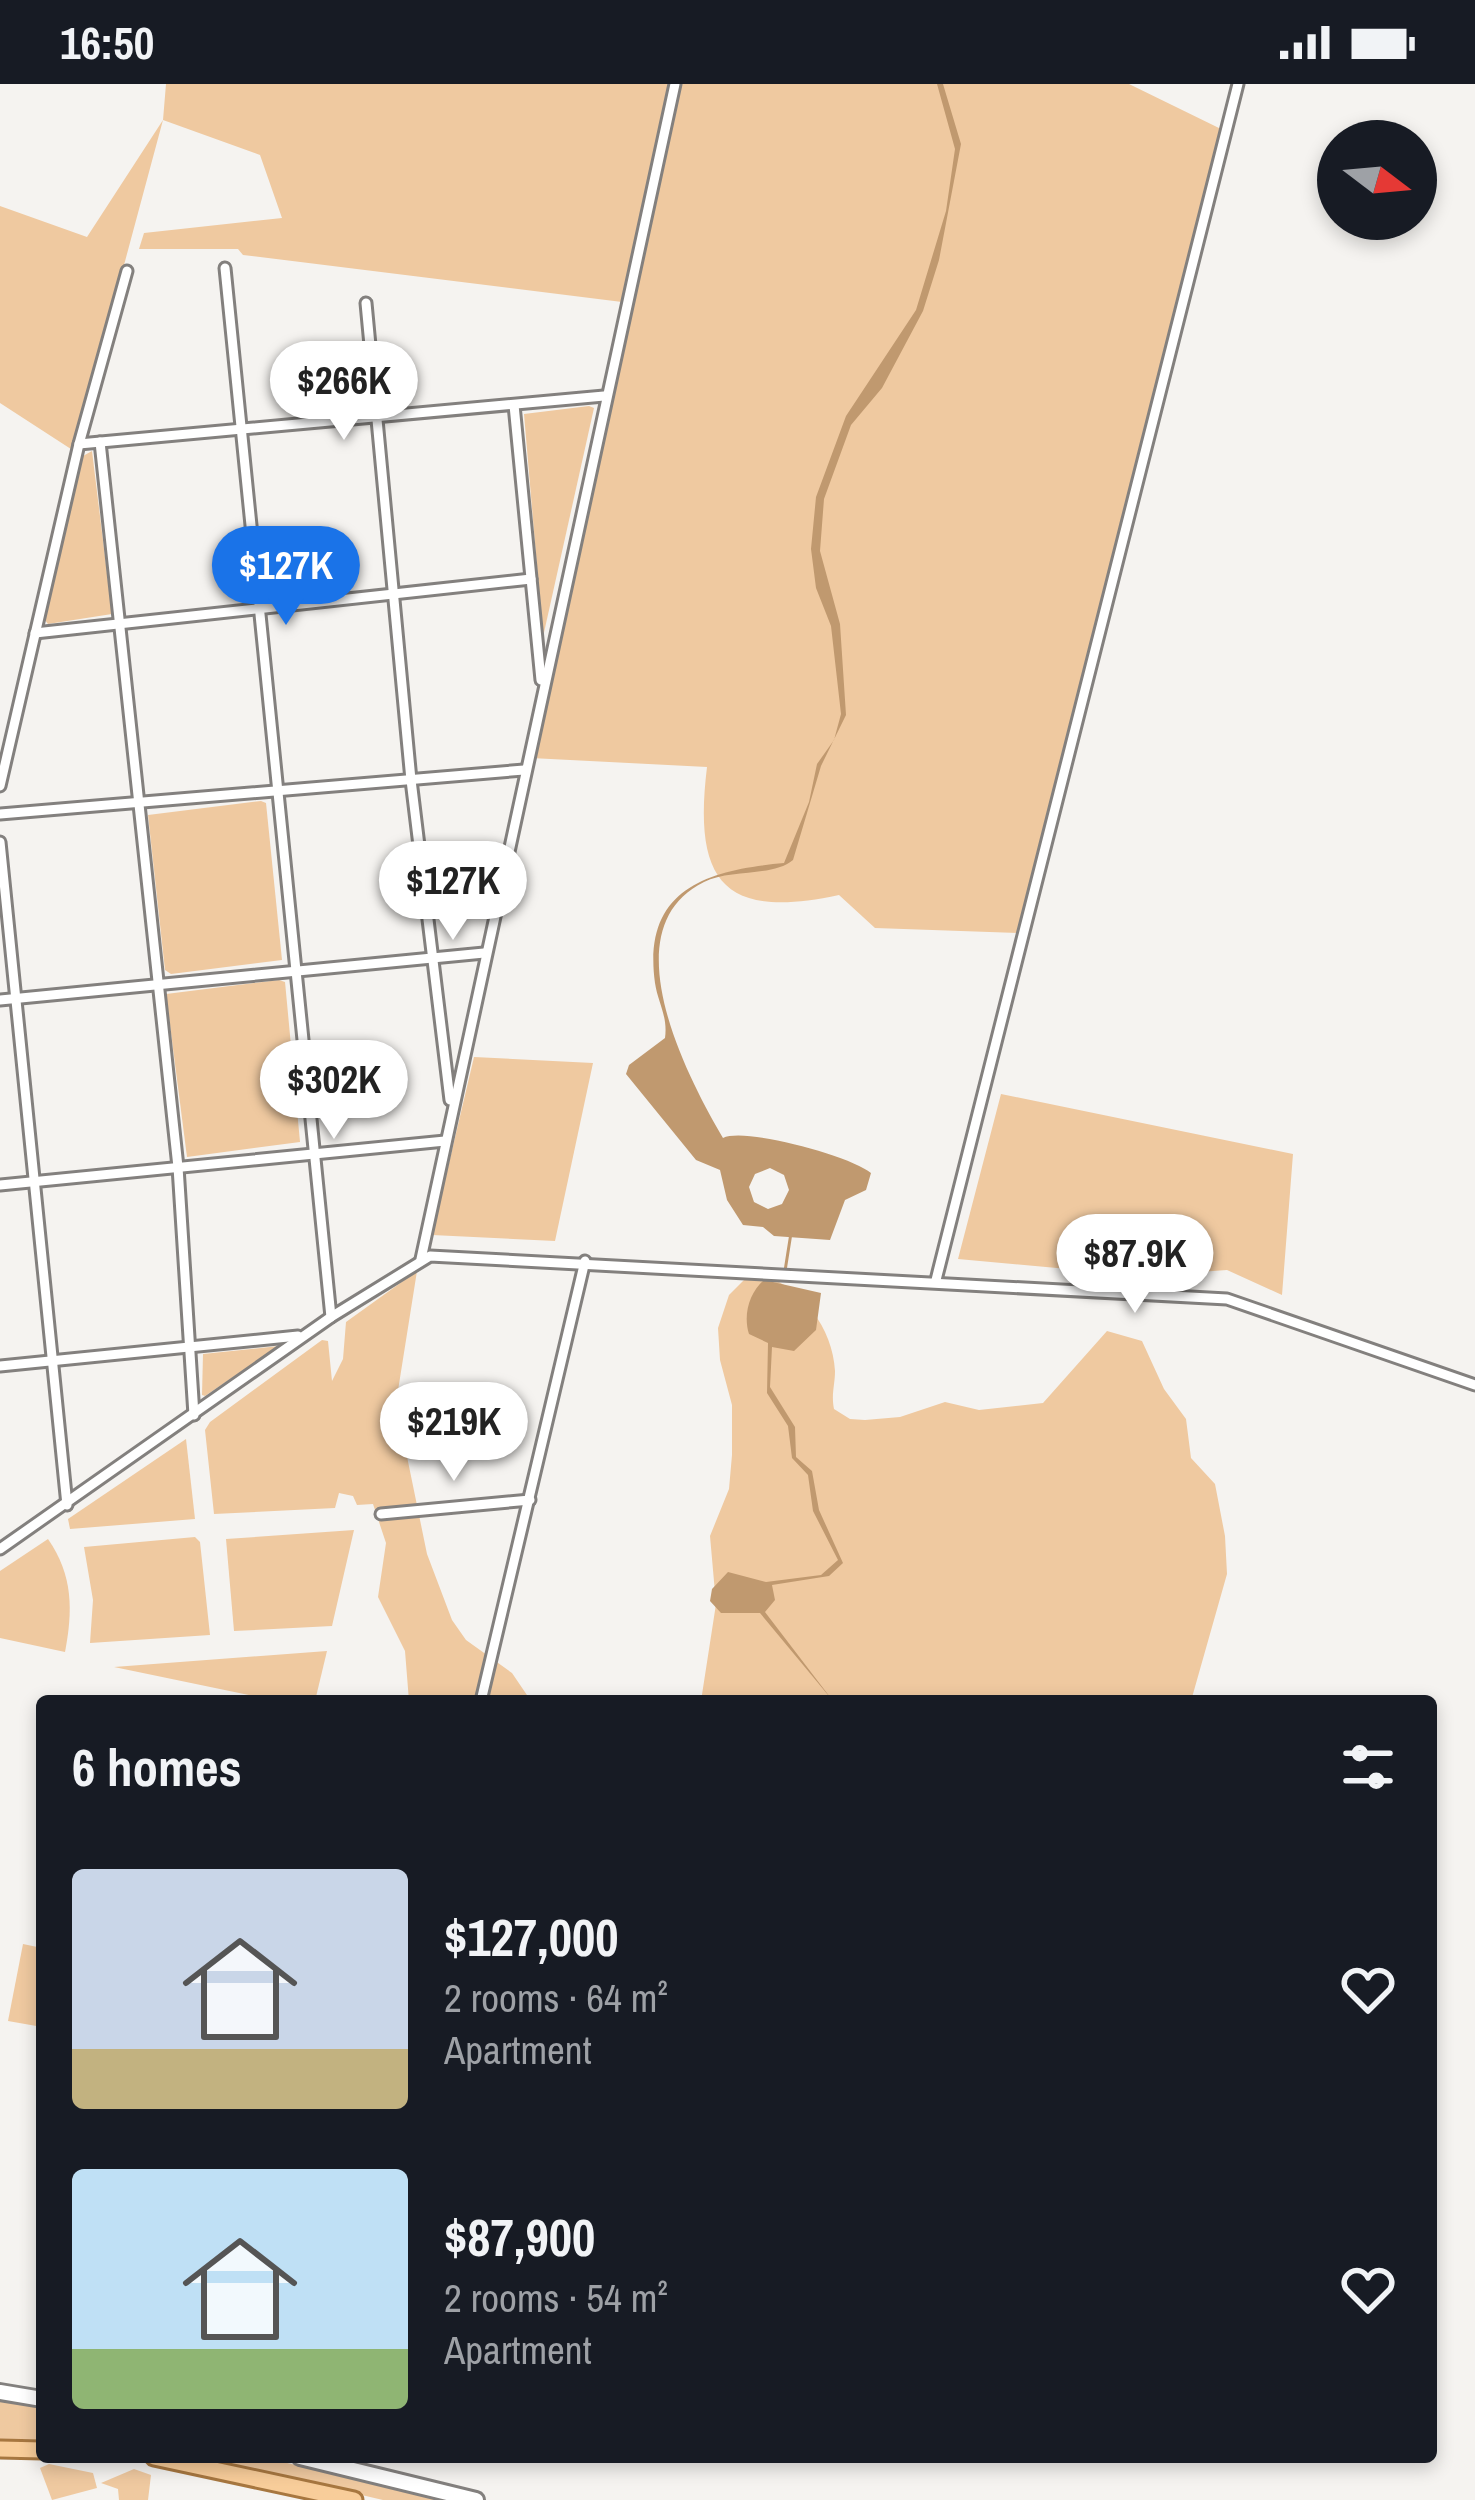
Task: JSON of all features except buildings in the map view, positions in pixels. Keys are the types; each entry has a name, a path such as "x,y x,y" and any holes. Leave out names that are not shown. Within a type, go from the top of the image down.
{"main road":[{"path":"0,2449 36,2450"},
{"path":"182,2463 354,2500"}],"street":[{"path":"421,1258 675,84"},
{"path":"936,1280 1238,84"},
{"path":"225,268 292,971 331,1317"},
{"path":"0,786 80,444 127,271"},
{"path":"366,303 411,780 451,1111"},
{"path":"80,444 604,397"},
{"path":"514,405 542,688"},
{"path":"100,442 178,1167 194,1415"},
{"path":"35,633 531,579"},
{"path":"0,814 524,770"},
{"path":"0,842 67,1505"},
{"path":"0,1000 484,952"},
{"path":"0,1185 445,1141"},
{"path":"2,1546 421,1258 585,1261 1227,1299 1475,1385"},
{"path":"482,1695 585,1261"},
{"path":"0,1366 304,1335"},
{"path":"381,1514 530,1499"},
{"path":"0,2392 36,2398"},
{"path":"325,2463 476,2500"}],"shaded area":[{"path":"166,84 676,84 622,302 243,255 238,249 139,249 144,233 282,218 260,155 163,120"},
{"path":"679,84 1129,84 1221,129 1020,933 875,928 839,895 767,902 743,896 724,883 705,839 707,767 531,758"},
{"path":"937,84 943,84 961,144 939,260 923,311 882,388 851,425 824,499 820,551 840,624 846,715 834,739 841,714 831,626 816,588 811,549 816,497 846,416 916,310 946,211 955,149"},
{"path":"163,120 74,451 0,403 0,206 87,237"},
{"path":"594,408 543,637 524,414"},
{"path":"92,451 112,614 48,624 45,620 83,456"},
{"path":"833,741 793,860 774,869 714,878 676,904 662,933 659,967 676,1041 723,1138 753,1136 798,1145 871,1173 866,1190 845,1200 830,1240 774,1236 763,1227 743,1225 727,1200 720,1170 696,1160 626,1074 629,1065 665,1038 654,951 659,926 670,906 706,879 784,863 809,802 817,764","holes":["770,1168 784,1175 789,1190 782,1204 768,1209 754,1202 749,1187 755,1174"]},
{"path":"266,803 282,960 171,974 165,970 148,815"},
{"path":"285,982 300,1142 187,1157 166,994"},
{"path":"474,1057 593,1063 555,1241 432,1235"},
{"path":"1001,1094 1293,1154 1282,1295 1227,1270 1144,1276 958,1259"},
{"path":"417,1271 396,1403 427,1554 452,1620 466,1640 512,1673 527,1695 409,1695 405,1651 378,1597 386,1543 373,1504 357,1505 353,1496 339,1493 335,1508 214,1514 205,1430 210,1422 322,1340 328,1341 332,1381 343,1359 346,1322"},
{"path":"752,1272 783,1284 809,1307 833,1354 834,1409 850,1419 900,1417 945,1402 979,1410 1043,1403 1107,1331 1142,1341 1164,1389 1186,1419 1191,1458 1215,1484 1225,1536 1227,1574 1193,1695 702,1695 716,1604 710,1536 729,1489 732,1455 732,1405 720,1360 718,1328 729,1295"},
{"path":"764,1280 821,1293 816,1330 794,1351 772,1347 770,1387 795,1427 796,1457 812,1471 819,1510 843,1563 829,1576 772,1585 775,1600 765,1612 828,1695 760,1613 721,1613 710,1601 712,1589 728,1572 766,1582 821,1575 838,1560 813,1511 808,1475 792,1458 788,1426 767,1393 768,1343 749,1334 747,1319 754,1291"},
{"path":"279,1346 205,1396 202,1395 203,1354"},
{"path":"186,1439 195,1519 70,1529 68,1519"},
{"path":"354,1530 332,1626 234,1631 226,1539"},
{"path":"195,1537 200,1542 210,1635 90,1643 93,1600 84,1547"},
{"path":"48,1539 69,1593 65,1652 0,1638 0,1571"},
{"path":"327,1651 316,1695 248,1695 114,1667"},
{"path":"23,1944 36,1947 36,2026 8,2021"},
{"path":"0,2400 36,2407 36,2440 0,2439"},
{"path":"224,2463 287,2463 443,2500 383,2500"},
{"path":"49,2464 93,2473 97,2488 52,2500 40,2468"},
{"path":"134,2469 151,2475 148,2500 119,2500 118,2489 101,2483"}],"waterway":[{"path":"785,1271 791,1233"}]}
